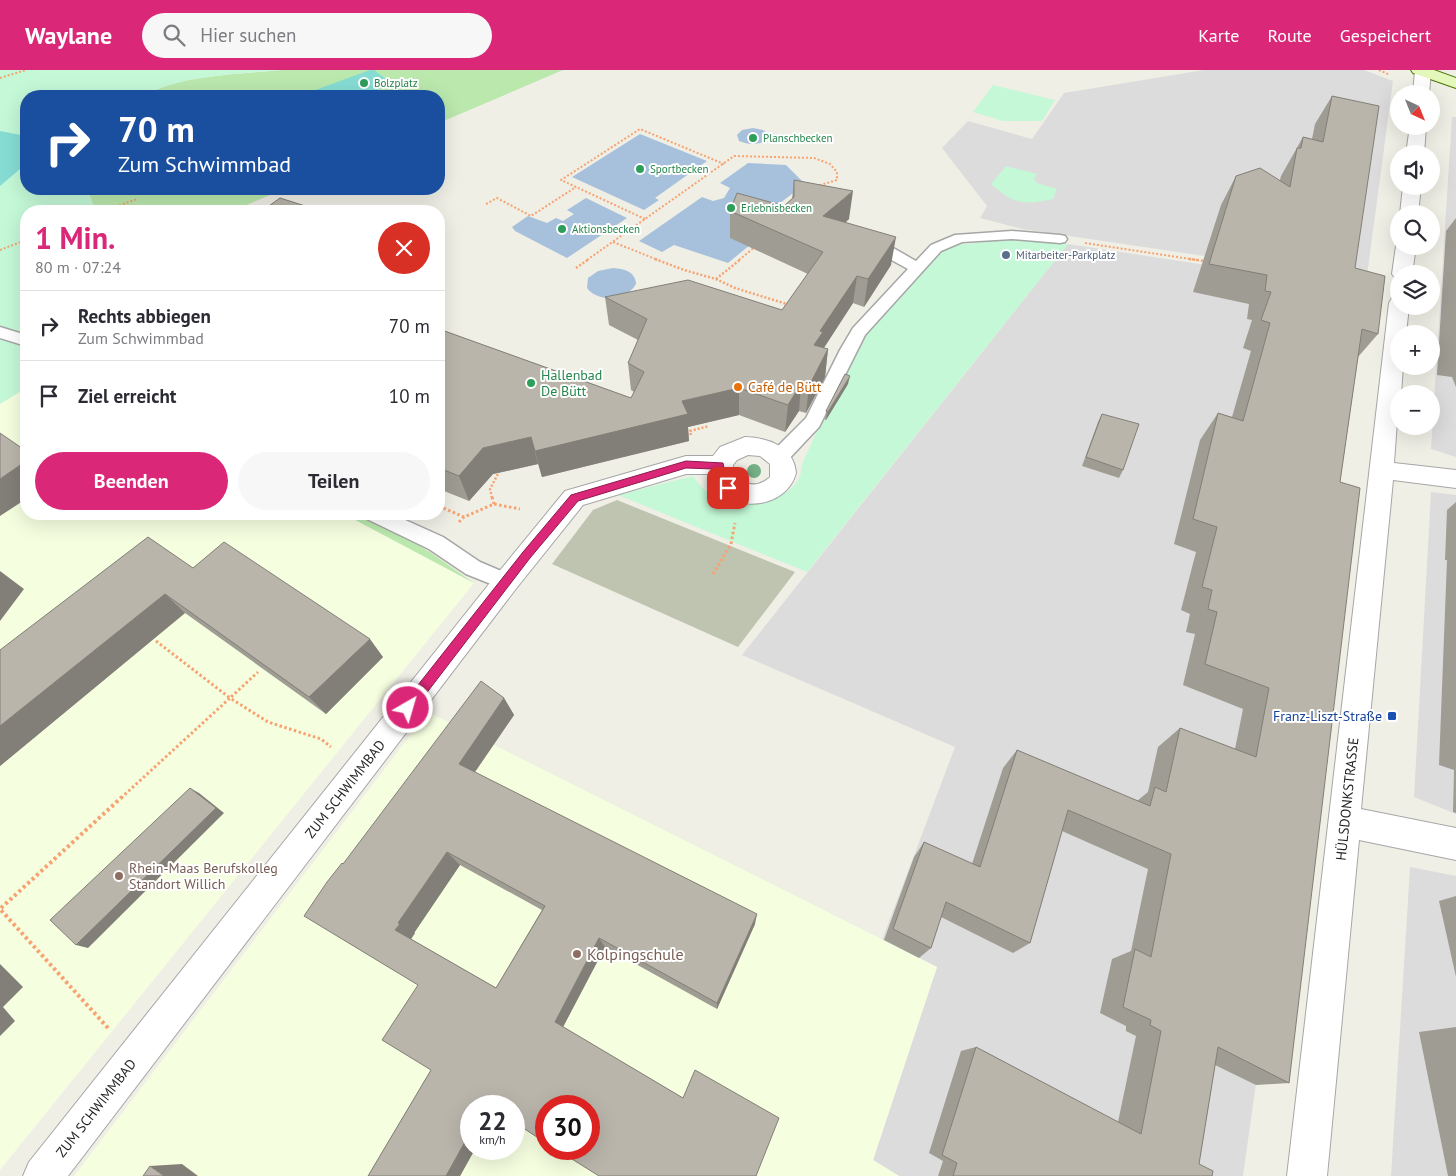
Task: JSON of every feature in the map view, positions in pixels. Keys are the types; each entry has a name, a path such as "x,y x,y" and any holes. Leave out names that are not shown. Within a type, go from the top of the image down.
{"main road":[{"path":"1422,71 1456,83"}],"street":[{"path":"1421,85 1422,71"},
{"name":"HÜLSDONKSTRASSE","path":"1307,1176 1398,315"},
{"path":"745,446 770,450 779,458 784,472 782,480 768,492 758,494 738,492 728,488 722,481 719,473 724,456 734,449 745,446"},
{"name":"ZUM SCHWIMMBAD","path":"42,1176 506,582 574,498 686,465 720,465"},
{"path":"1381,470 1456,479"},
{"path":"1344,821 1456,844"}],"lane":[{"path":"779,458 814,422 848,350 859,332 936,248 960,238 1012,234 1060,239"},
{"path":"854,241 882,249 918,268"},
{"path":"0,332 20,339"},
{"path":"387,520 436,543 473,568 506,582"}],"path":[{"path":"0,78 17,71 26,70"},
{"path":"645,219 561,180 640,129 724,164"},
{"path":"576,268 734,156 806,158 830,164 836,172 836,180 814,187"},
{"path":"486,204 497,198 531,216 576,187"},
{"path":"120,205 137,199"},
{"path":"1060,239 1212,262"},
{"path":"716,279 762,241"},
{"path":"0,250 20,242"},
{"path":"613,242 684,270 716,279 735,288 795,307"},
{"path":"494,504 490,489 499,472"},
{"path":"713,574 733,536 738,492"},
{"path":"436,543 464,517 494,504 558,516"},
{"path":"445,509 464,517"},
{"path":"156,641 230,698 268,722 321,739 361,768"},
{"path":"135,1058 0,909 258,672"}],"shaded area":[{"path":"0,70 281,70 230,74 191,80 156,90 20,90 20,195 89,195 94,205 20,205 20,392 0,404"},
{"name":"Bolzplatz","path":"370,70 374,70 393,84 378,90 315,90"},
{"path":"1204,70 1364,70 1393,81 1392,85 1390,85 1390,104 1365,291 1279,267 1022,229 980,218 987,206 942,148 968,121 1032,139 1064,93"},
{"path":"993,85 1055,100 1042,121 1003,121 973,112"},
{"path":"1452,117 1456,117 1456,457 1431,449 1432,435 1440,435 1440,385 1435,385 1436,375 1440,375 1440,307"},
{"name":"Planschbecken","path":"753,128 763,130 769,135 767,141 753,144 739,141 737,135 742,130"},
{"path":"0,131 20,135 20,169 0,186"},
{"name":"Sportbecken","path":"640,134 707,161 655,198 659,200 644,210 572,177"},
{"name":"Erlebnisbecken","path":"748,163 786,165 805,184 767,213 756,240 728,263 674,245 662,252 639,241 702,197 713,201 724,198 730,188 720,183"},
{"path":"1006,166 1037,174 1034,179 1037,183 1057,189 1053,199 1020,202 999,191 991,184"},
{"name":"Aktionsbecken","path":"586,198 627,218 567,258 515,231 512,227 528,216 547,223 556,218 563,221 574,214 567,210"},
{"path":"1020,238 1068,244 807,572 618,495 693,476 706,491 727,501 754,503 780,496 790,489 799,478 802,464 858,340 947,246"},
{"path":"1068,244 1279,276 1318,642 1243,1176 899,1176 873,1160 937,967 882,940 955,747 742,655"},
{"path":"613,268 625,270 634,276 636,284 632,290 619,297 605,298 592,293 587,288 588,278 598,271"},
{"name":"Rhein-Maas Berufskolleg Standort Willich","path":"20,392 20,520 355,520 474,583 0,1170 0,404"},
{"path":"1431,492 1456,495 1456,814 1414,797"},
{"path":"617,500 795,572 738,647 552,564 593,510"},
{"name":"Kolpingschule","path":"428,712 937,967 873,1160 899,1176 74,1176"},
{"path":"1410,867 1456,876 1456,1176 1391,1176"}],"green space":[{"path":"281,70 563,70 445,120 445,90 156,90 191,80 230,74"},
{"path":"89,195 271,195 246,205 94,205"},
{"path":"355,520 370,520 393,530 474,583"}],"building":[{"path":"1332,96 1379,106 1355,268 1385,276 1378,334 1362,329 1340,482 1360,488 1289,1083 1218,1047 1199,1164 1213,1171 1212,1176 953,1176 957,1163 942,1155 976,1047 1141,1134 1161,1031 1150,1025 1151,1020 1123,1007 1135,949 1151,957 1171,854 1068,810 1030,943 946,902 931,948 893,929 924,842 980,867 1017,750 1150,806 1155,787 1166,792 1180,728 1256,757 1269,688 1205,664 1217,612 1208,609 1212,590 1202,587 1217,527 1193,519 1218,413 1243,421 1270,323 1261,320 1271,292 1265,291 1267,275 1209,264 1236,176 1260,168 1290,187 1297,148 1301,148 1303,137 1323,142"},
{"path":"794,180 853,191 823,216 896,237 868,279 857,276 820,331 823,332 814,345 828,349 809,386 801,384 788,405 739,388 682,401 688,414 535,451 531,437 483,448 459,476 445,470 445,331 631,398 644,372 628,363 647,319 605,297 688,280 782,310 823,252 730,211 737,193 784,206 794,197"},
{"path":"280,198 302,205 270,205"},
{"path":"845,374 850,376 828,412 826,411"},
{"path":"1102,414 1139,424 1123,470 1086,457"},
{"path":"0,433 20,447 20,465 0,479"},
{"path":"148,537 193,568 224,542 370,639 309,697 165,594 0,726 0,650"},
{"path":"481,681 504,698 459,764 757,914 717,1003 599,938 555,1022 683,1098 695,1070 779,1118 756,1176 599,1176 574,1160 600,1160 600,1095 535,1095 535,1136 525,1129 525,1095 460,1095 460,1151 446,1176 368,1176 431,1070 382,1040 418,985 304,916 342,863","holes":["447,852 545,906 496,988 395,930"]},
{"path":"190,788 216,808 76,945 50,920"},
{"path":"150,1166 164,1176 143,1176"}],"waterway":[{"path":"769,135 780,138 798,138"}],"place":[{"name":"Bolzplatz","path":"364,83"},
{"name":"Planschbecken","path":"753,138"},
{"name":"Sportbecken","path":"640,169"},
{"name":"Erlebnisbecken","path":"731,208"},
{"name":"Aktionsbecken","path":"562,229"},
{"name":"Mitarbeiter-Parkplatz","path":"1006,255"},
{"name":"Hallenbad De Bütt","path":"531,383"},
{"name":"Café de Bütt","path":"738,387"},
{"name":"Franz-Liszt-Straße","path":"1392,716"},
{"name":"Rhein-Maas Berufskolleg Standort Willich","path":"119,876"},
{"name":"Kolpingschule","path":"577,954"}],"route":[{"path":"408,708 526,555 574,498 686,465 720,465 719,473 722,481 728,488"}]}
